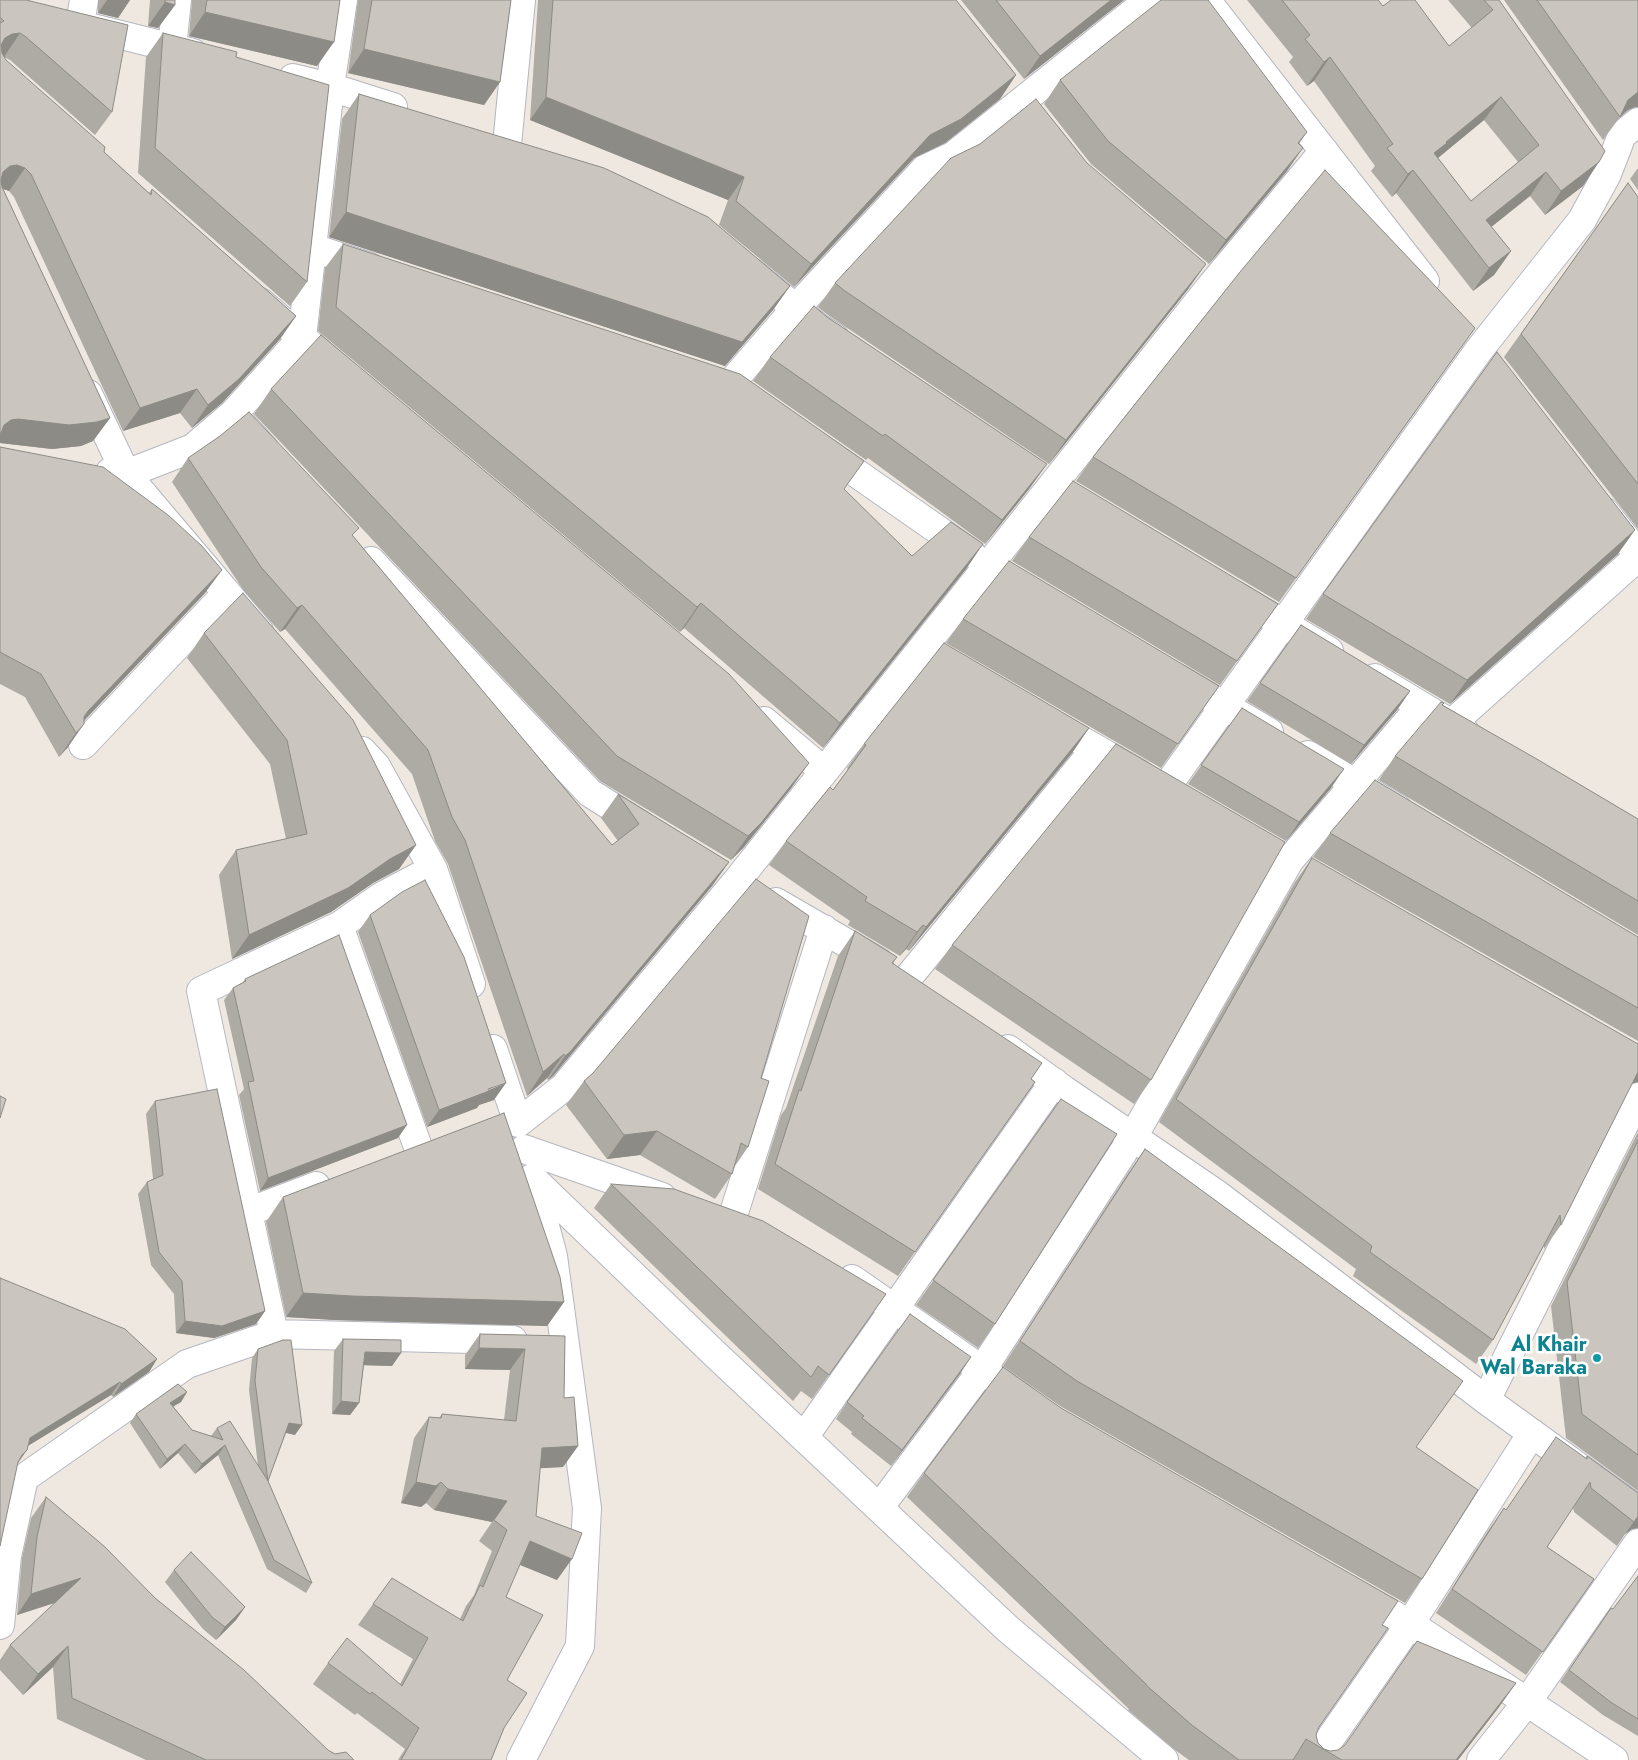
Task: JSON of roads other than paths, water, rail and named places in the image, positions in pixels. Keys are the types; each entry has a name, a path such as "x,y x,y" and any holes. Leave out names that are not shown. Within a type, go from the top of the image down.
{"street":[{"path":"172,48 177,0"},
{"path":"87,469 126,474 193,448 232,414 302,338 330,87 343,0"},
{"path":"479,136 516,148 521,0"},
{"path":"730,384 796,308 925,169 953,156 1149,0"},
{"path":"1206,0 1438,296"},
{"path":"53,18 82,13 172,48 218,59"},
{"path":"265,71 330,87 414,114"},
{"path":"1004,80 1039,124"},
{"path":"1165,789 1479,350 1582,220 1615,185 1622,135 1638,122"},
{"path":"1591,150 1615,185"},
{"path":"518,1127 564,1087 736,882 988,565 1044,479 1211,286 1324,151"},
{"path":"312,248 396,276"},
{"path":"734,258 819,328 851,349"},
{"path":"1189,267 1211,286"},
{"path":"243,286 356,383"},
{"path":"1462,327 1498,373"},
{"path":"77,369 126,474 272,646"},
{"path":"703,376 730,384 754,401"},
{"path":"232,414 280,464"},
{"path":"802,435 988,565 1013,580"},
{"path":"1044,479 1076,500"},
{"path":"1451,724 1638,555 1589,491"},
{"path":"354,543 590,793 663,838"},
{"path":"1217,584 1485,744"},
{"path":"83,745 226,594"},
{"path":"922,647 947,662"},
{"path":"1157,666 1415,819"},
{"path":"879,1508 982,1370 1133,1137 1289,861 1421,706"},
{"path":"747,707 824,771"},
{"path":"1029,710 1189,803"},
{"path":"343,729 376,766 433,869 518,1127 553,1256 586,1508 580,1646 521,1760"},
{"path":"907,979 1095,749"},
{"path":"1264,847 1314,876"},
{"path":"712,867 736,882 783,905 930,992"},
{"path":"274,1334 201,991 339,926 382,896 433,869"},
{"path":"339,926 418,1147"},
{"path":"487,1120 518,1127 696,1210 740,1226 824,929"},
{"path":"992,1037 1133,1137 1218,1194 1486,1400 1638,1510"},
{"path":"804,1437 1054,1082"},
{"path":"1486,1400 1638,1097"},
{"path":"391,1157 444,1137"},
{"path":"248,1212 338,1178"},
{"path":"532,1178 1008,1629 1164,1760"},
{"path":"830,1264 1044,1414"},
{"path":"0,1625 7,1556 24,1478 187,1364 274,1334 564,1342"},
{"path":"1315,1760 1410,1624 1532,1433"},
{"path":"24,1478 45,1500"},
{"path":"1481,1760 1527,1702 1638,1543"},
{"path":"1333,1580 1410,1624 1614,1760"}],"place":[{"name":"Al Khair Wal Baraka","path":"1597,1358"}]}
